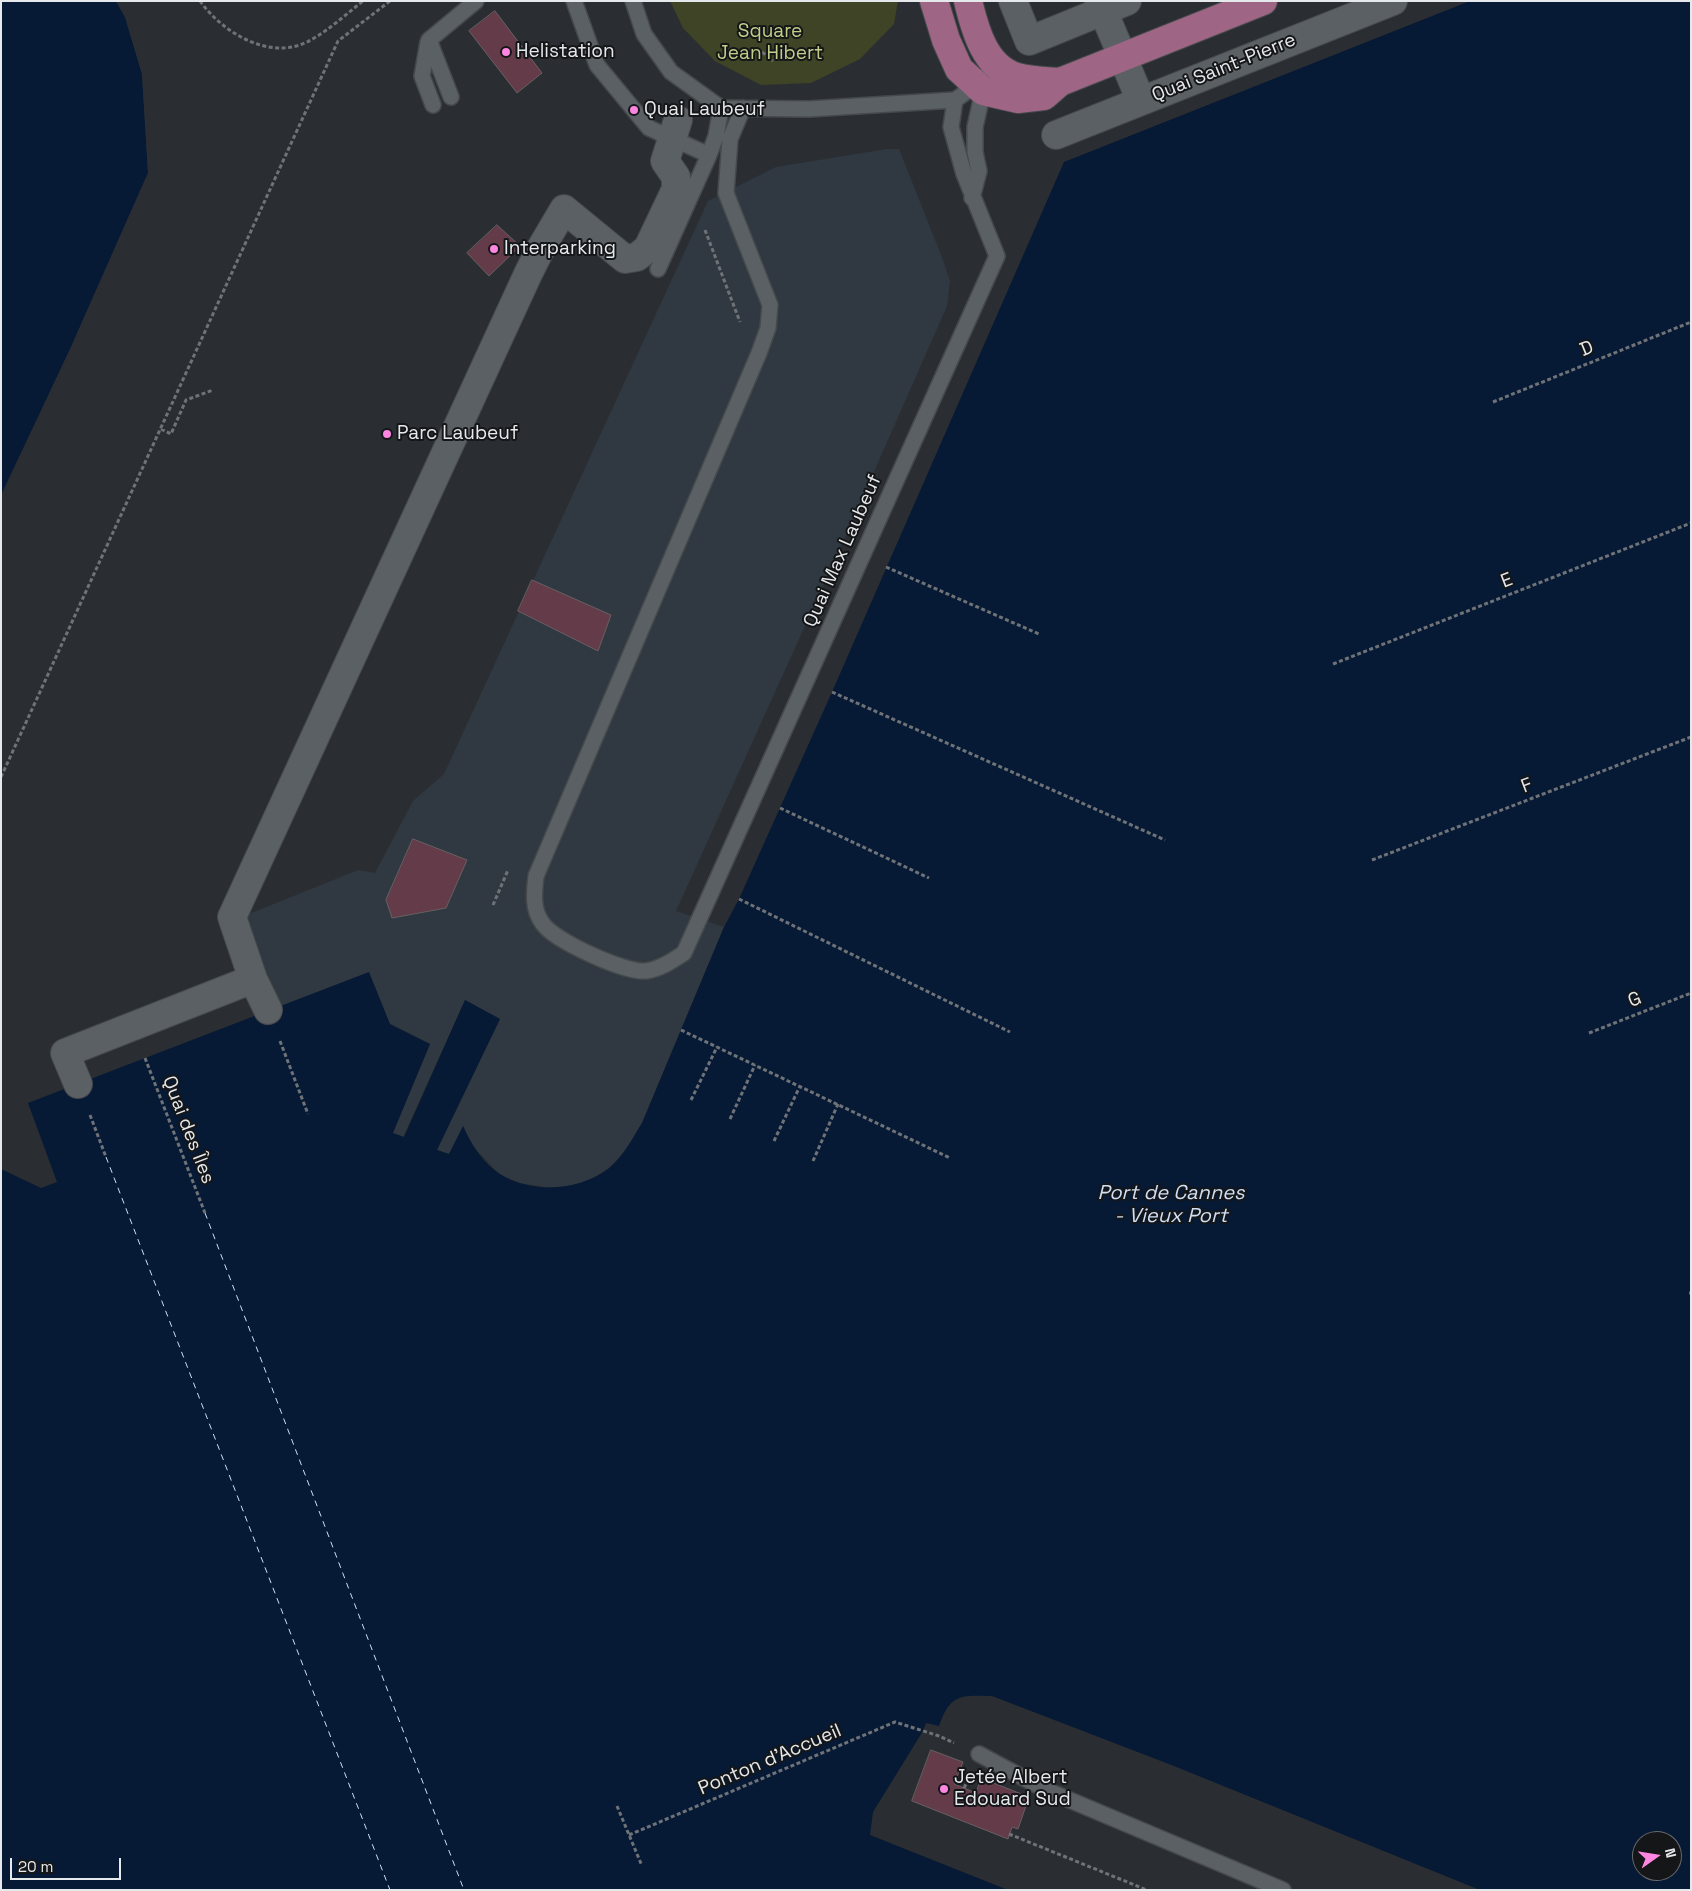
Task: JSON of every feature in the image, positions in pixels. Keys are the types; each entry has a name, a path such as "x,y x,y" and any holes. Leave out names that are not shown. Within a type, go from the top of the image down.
{"main road":[{"path":"934,1 946,40 971,92 1018,99 1044,96 1060,82 1263,1"},
{"path":"968,1 974,24 988,57 1016,77 1060,82"}],"street":[{"path":"1013,1 1028,41 1110,4 1124,57 1141,101"},
{"name":"Quai Saint-Pierre","path":"1056,135 1366,6 1393,1"},
{"path":"268,1010 253,979 232,917 536,257 564,209 625,258 637,257 648,248 676,189 676,177 665,161 675,129"},
{"path":"78,1084 65,1052 253,979"}],"lane":[{"path":"433,105 422,76 429,40 476,1"},
{"path":"574,1 597,65 649,128 675,129 709,155"},
{"path":"633,1 644,34 671,72 721,108 809,109 971,92 997,64"},
{"path":"429,40 451,97"},
{"path":"971,92 975,127 975,152 979,171 972,198"},
{"name":"Quai Max Laubeuf","path":"743,108 730,139 726,193 770,305 768,328 536,876 534,900 543,924 564,942 623,967 645,971 667,964 684,953 997,256 972,198 951,127 971,92"},
{"path":"658,269 709,155 716,136 721,108"},
{"path":"980,1754 1046,1790 1283,1890"}],"path":[{"path":"200,1 209,14 228,30 248,40 285,48 308,42 363,1"},
{"path":"1,777 338,41 390,1"},
{"path":"762,52 773,61"},
{"path":"685,210 700,217 742,326"},
{"name":"D","path":"1493,402 1691,322"},
{"path":"161,429 171,434 186,400 213,390"},
{"name":"E","path":"1333,664 1691,523"},
{"path":"886,567 1039,634"},
{"path":"832,692 1164,840"},
{"name":"F","path":"1372,860 1691,736"},
{"path":"780,808 930,878"},
{"path":"493,905 508,869"},
{"path":"739,899 1010,1032"},
{"name":"G","path":"1589,1033 1691,993"},
{"path":"268,1010 308,1114"},
{"path":"681,1030 950,1158"},
{"path":"691,1100 717,1047"},
{"name":"Quai des Îles","path":"144,1057 205,1213"},
{"path":"730,1120 755,1065"},
{"path":"78,1084 106,1157"},
{"path":"774,1141 800,1086"},
{"path":"813,1161 838,1104"},
{"name":"Ponton d'Accueil","path":"629,1835 894,1722 923,1731 980,1754"},
{"path":"616,1806 642,1866"},
{"path":"1009,1834 1146,1890"}],"shaded area":[{"path":"887,149 899,149 943,260 950,281 947,306 847,533 676,911 724,927 642,1123 626,1150 609,1168 590,1180 569,1187 546,1187 519,1183 499,1174 471,1144 464,1127 449,1154 436,1150 500,1019 465,1000 403,1137 392,1133 430,1044 390,1024 268,1010 244,916 358,870 375,873 413,801 444,774 708,201 776,167"}],"green space":[{"name":"Square Jean Hibert","path":"670,1 898,1 894,24 860,59 811,83 761,85 715,61 683,28"}],"water":[{"path":"1,1 116,1 125,17 142,74 148,173 71,347 1,495"},
{"name":"Port de Cannes - Vieux Port","path":"1470,1 1691,1 1691,1890 1480,1890 1174,1766 992,1696 972,1696 952,1702 943,1715 939,1726 926,1723 923,1731 873,1812 870,1835 1008,1890 1,1890 1,1169 41,1188 57,1182 28,1103 369,972 390,1024 430,1044 393,1133 404,1137 465,1000 500,1019 437,1150 449,1154 463,1126 478,1153 494,1170 526,1185 540,1187 569,1186 596,1176 608,1169 618,1159 642,1123 724,927 739,899 832,692 1064,162"}],"pier":[{"path":"116,1 119,1 128,16 145,73 151,173 73,348 4,496 1,497 71,347 148,173 142,74 125,17"}],"building":[{"name":"Helistation","path":"495,11 542,73 517,93 469,31"},
{"name":"Interparking","path":"497,225 520,246 489,276 467,253"},
{"path":"532,580 611,615 598,651 518,611"},
{"path":"413,839 467,860 446,908 392,918 386,900"},
{"path":"931,1750 963,1762 954,1784 976,1793 981,1778 1029,1797 1018,1829 1012,1827 1008,1839 912,1801"}],"ferry route":[{"path":"106,1157 390,1890"},
{"path":"205,1213 464,1890"}],"place":[{"name":"Helistation","path":"506,52"},
{"name":"Quai Laubeuf","path":"634,110"},
{"name":"Interparking","path":"494,249"},
{"name":"Parc Laubeuf","path":"387,434"},
{"name":"Jetée Albert Edouard Sud","path":"944,1789"}]}
